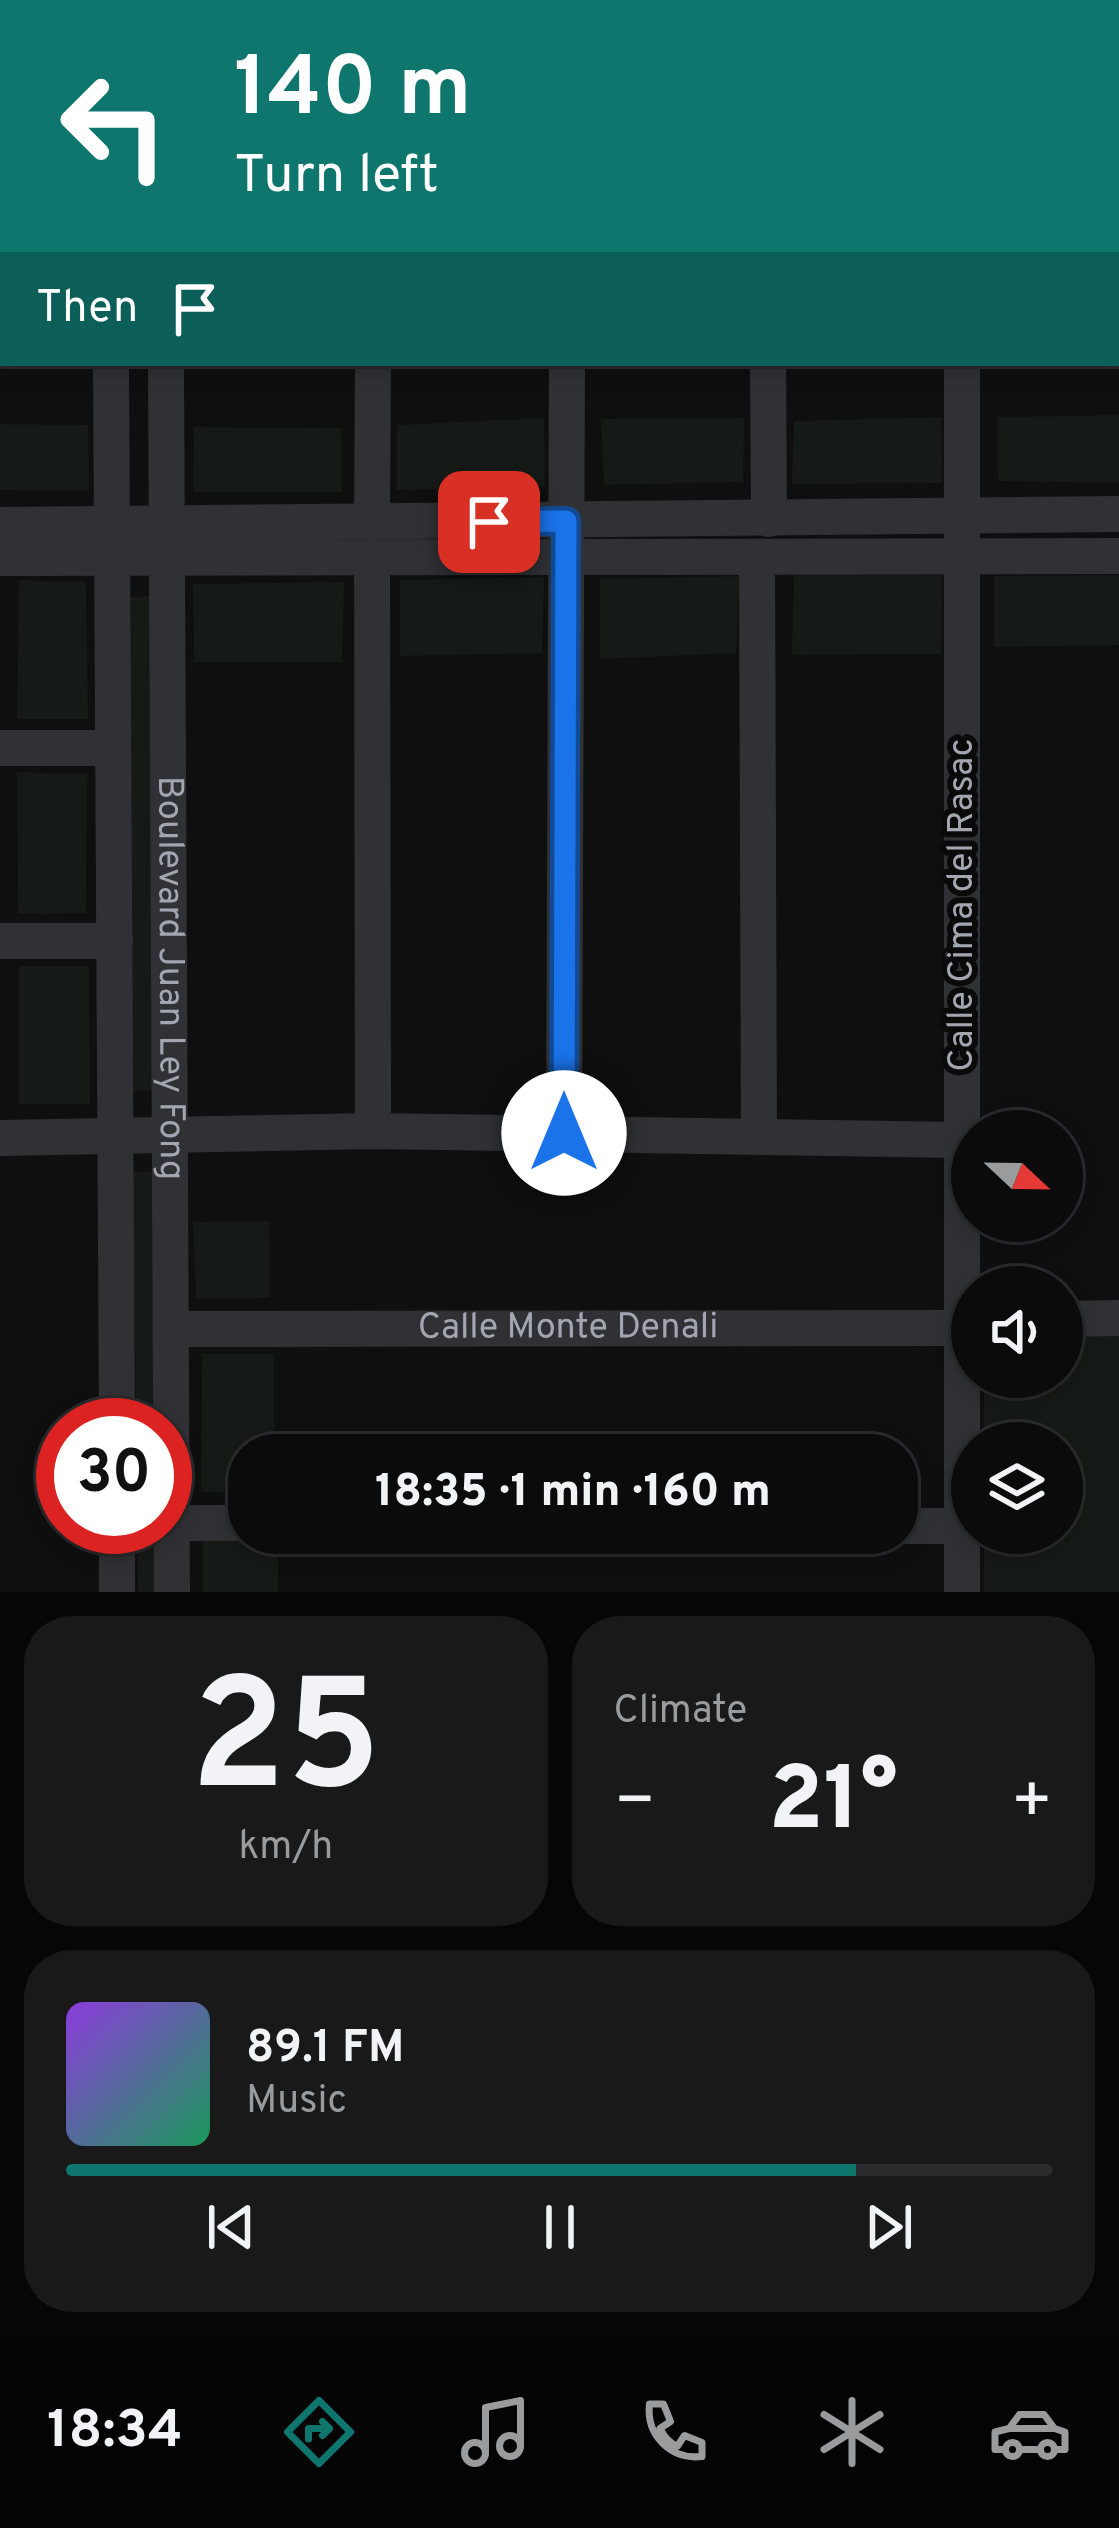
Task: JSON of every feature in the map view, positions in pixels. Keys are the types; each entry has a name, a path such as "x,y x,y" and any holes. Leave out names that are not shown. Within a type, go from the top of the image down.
{"street":[{"name":"Boulevard Juan Ley Fong","path":"111,366 117,1398"},
{"name":"Boulevard Juan Ley Fong","path":"166,366 172,1398"},
{"path":"372,522 373,366"},
{"path":"564,1133 567,366"},
{"path":"768,366 769,520"},
{"name":"Calle Cima del Rasac","path":"962,366 962,1110"},
{"path":"0,558 111,542 372,522 1119,514"},
{"path":"0,525 111,542"},
{"path":"167,541 372,560 1119,556"},
{"path":"757,558 759,1137"},
{"path":"372,560 373,1131"},
{"path":"0,748 111,748"},
{"path":"0,941 116,940"},
{"path":"0,1138 373,1131 951,1140"},
{"path":"1083,1319 1119,1318"},
{"name":"Calle Monte Denali","path":"172,1329 951,1328"},
{"path":"192,1523 228,1523"},
{"path":"918,1526 951,1526"},
{"path":"117,1554 117,1592"},
{"name":"Boulevard Juan Ley Fong","path":"172,1592 173,1554"},
{"name":"Calle Cima del Rasac","path":"962,1554 962,1592"}],"shaded area":[{"path":"1119,415 1119,483 998,481 997,417"},
{"path":"941,417 942,483 792,484 794,421"},
{"path":"544,418 545,486 397,490 397,425"},
{"path":"744,418 743,482 604,485 601,419"},
{"path":"0,424 88,425 89,491 0,490"},
{"path":"194,427 341,428 342,492 193,492"},
{"path":"794,575 942,575 941,654 792,655"},
{"path":"1119,575 1119,645 994,647 994,576"},
{"path":"739,576 736,653 600,659 600,579"},
{"path":"544,577 542,653 400,656 400,580"},
{"path":"19,580 86,582 88,719 17,719"},
{"path":"344,582 342,662 194,662 193,584"},
{"path":"151,596 155,1090 129,1091 129,597"},
{"path":"17,772 87,774 86,913 18,914"},
{"path":"19,966 89,966 90,1104 19,1104"},
{"path":"157,1171 160,1398 136,1398 133,1172"},
{"path":"269,1221 270,1298 196,1299 193,1222"},
{"path":"1083,1329 1119,1330 1119,1592 984,1592 984,1554 1083,1554 1083,1422 984,1422 984,1398 1083,1398"},
{"path":"202,1354 274,1354 274,1434 228,1434 228,1492 201,1492"},
{"path":"203,1541 228,1541 228,1554 278,1554 278,1592 203,1592"},
{"path":"137,1554 161,1554 162,1592 138,1592"}],"route":[{"path":"489,522 566,521 564,1133"}]}
